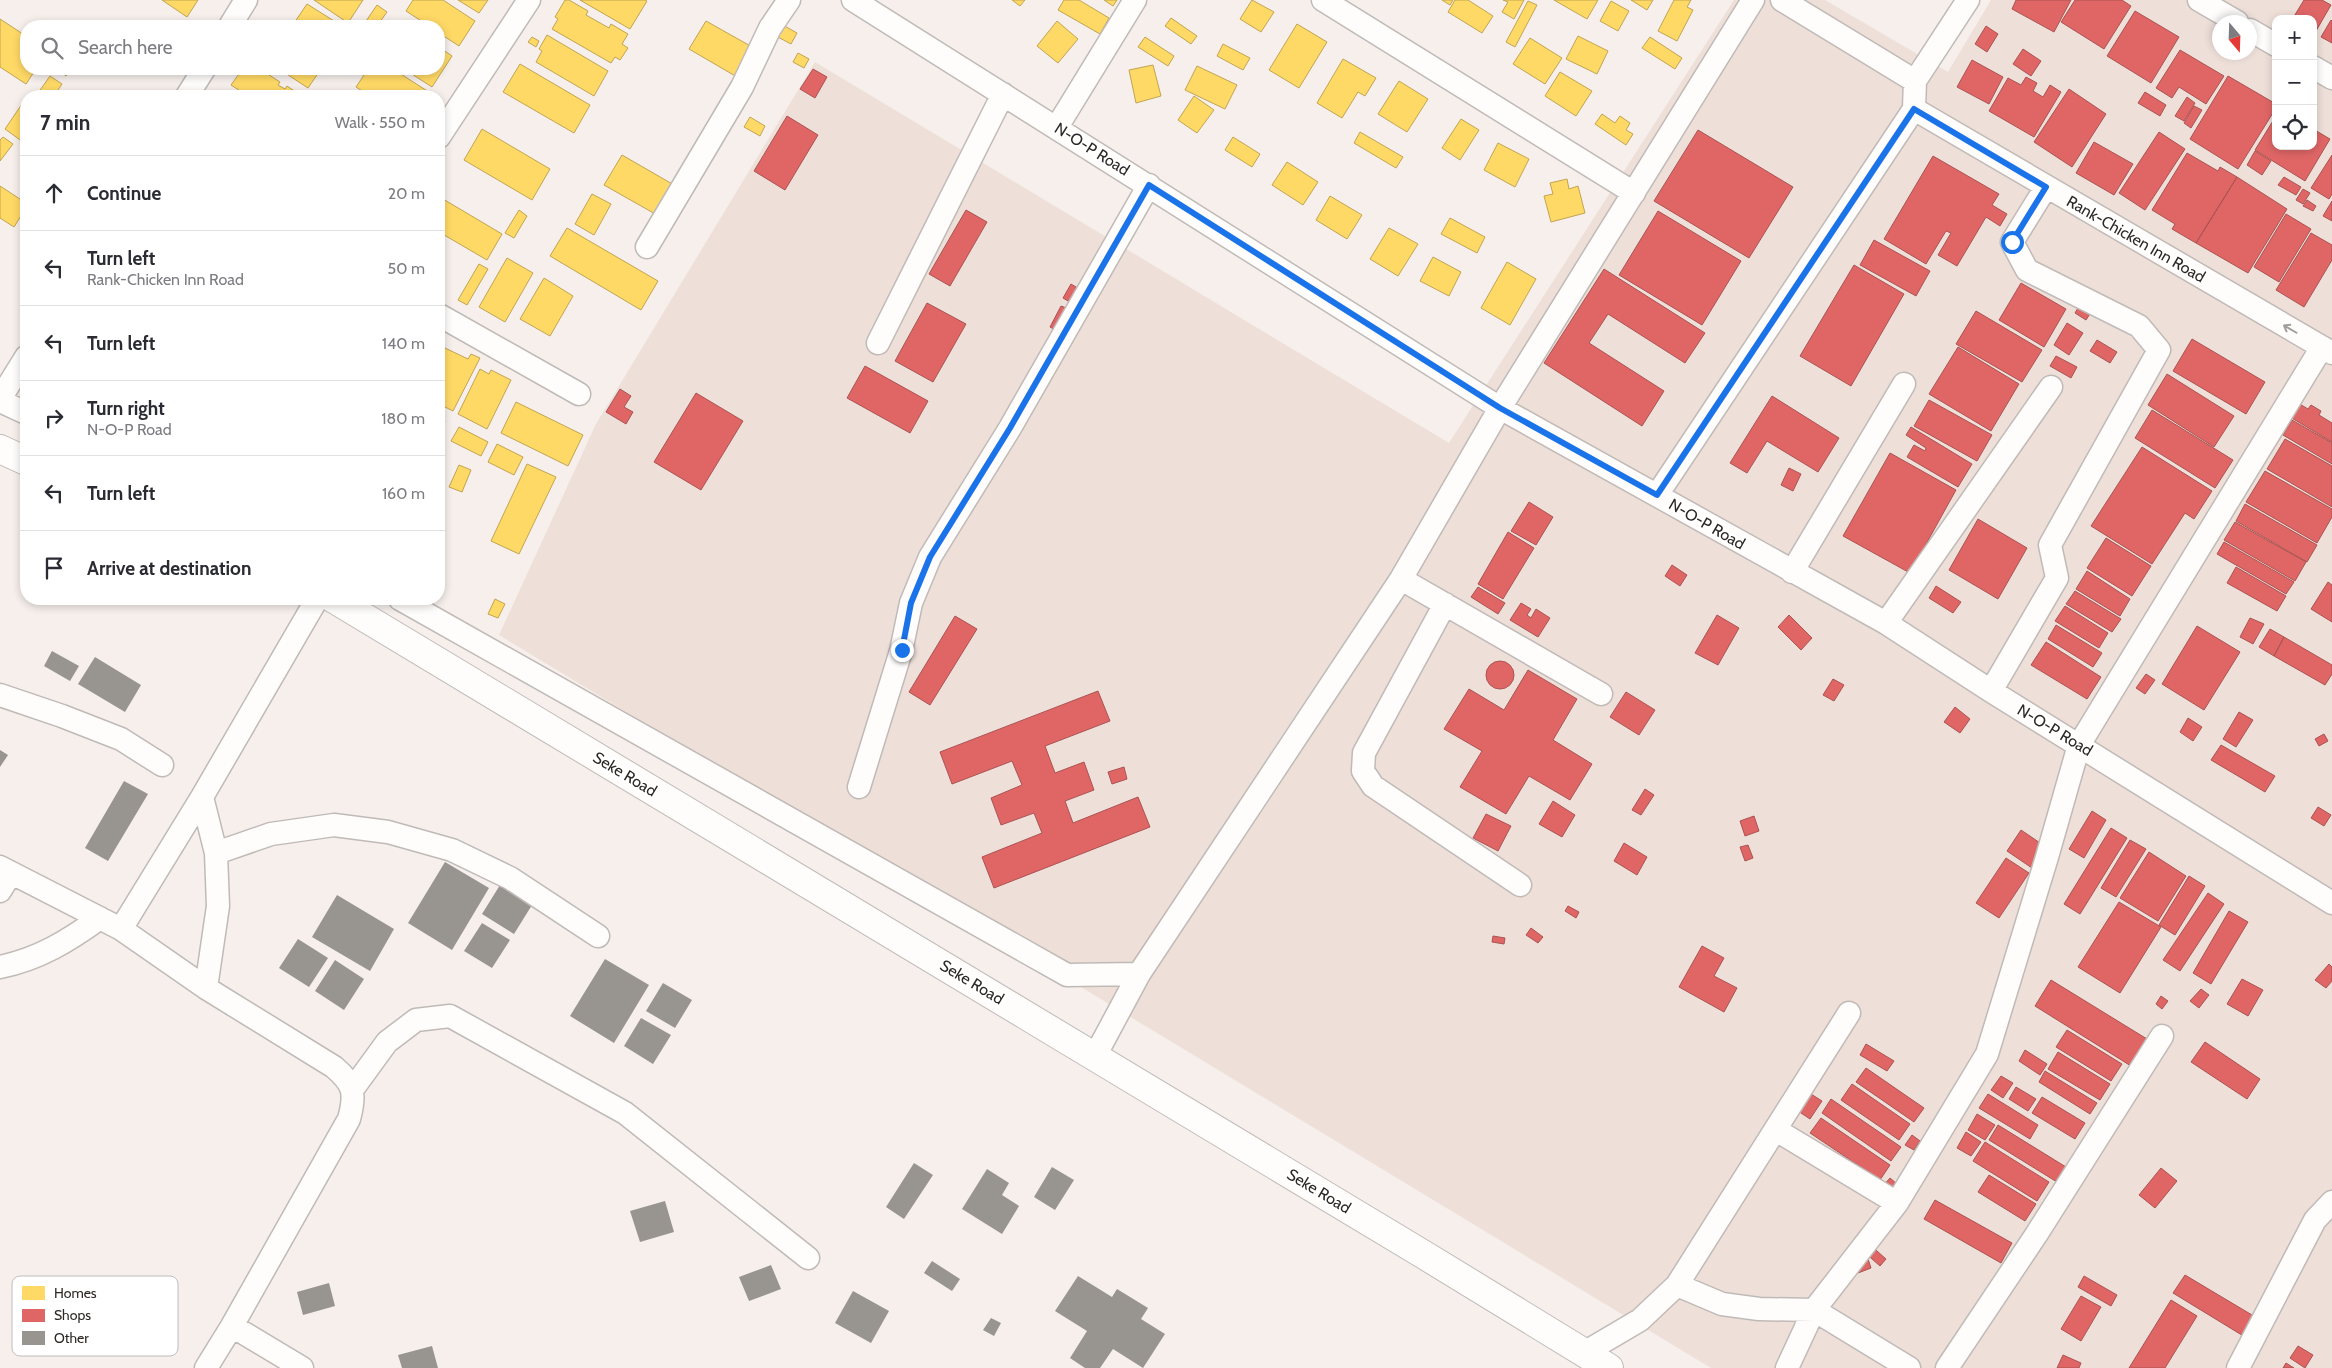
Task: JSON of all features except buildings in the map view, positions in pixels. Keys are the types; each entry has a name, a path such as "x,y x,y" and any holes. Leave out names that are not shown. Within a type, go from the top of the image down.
{"main road":[{"path":"0,449 20,458"},
{"name":"Seke Road","path":"344,605 1095,1056 1608,1368"}],"street":[{"path":"234,20 246,0"},
{"path":"445,128 529,0"},
{"path":"647,247 742,87 770,28 789,0"},
{"name":"N-O-P Road","path":"853,0 1058,127 1500,408 1886,623 1991,692 2332,903"},
{"path":"1058,127 1135,0"},
{"path":"1323,0 1634,193"},
{"path":"1095,1056 1139,974 1401,579 1500,408 1753,0"},
{"path":"1782,0 1915,81"},
{"path":"1657,495 1914,109 1915,81 1968,0"},
{"path":"2199,0 2225,15"},
{"path":"2257,34 2272,43"},
{"path":"2317,69 2332,78"},
{"path":"191,90 200,75"},
{"path":"878,343 1003,94"},
{"name":"Rank-Chicken Inn Road","path":"1914,109 2327,350"},
{"path":"859,787 902,650 911,603 930,557 1010,428 1149,185"},
{"path":"1991,692 2057,578 2050,545 2159,350 2139,326 2027,270 2012,242 2046,187"},
{"path":"445,318 579,394"},
{"path":"1787,1368 1814,1310 1897,1203 1987,1054 2079,745 2327,350"},
{"path":"20,367 0,400 20,410"},
{"path":"1792,572 1904,384"},
{"path":"1886,623 2051,387"},
{"path":"1401,579 1601,694"},
{"path":"1445,604 1364,753 1363,771 1373,786 1520,885"},
{"path":"121,929 202,797 314,605"},
{"path":"411,605 1067,974 1139,974"},
{"path":"0,695 62,716 121,740 162,764"},
{"path":"202,797 216,853 218,906 206,988"},
{"path":"216,853 271,834 334,825 388,832 452,850 510,878 598,936"},
{"path":"4,877 100,918 121,929 206,988 334,1067 347,1077 354,1102 348,1119 232,1326 206,1368"},
{"path":"0,967 18,963 63,944 100,918"},
{"path":"1584,1353 1640,1320 1677,1285 1849,1013"},
{"path":"352,1090 387,1042 416,1020 450,1016 625,1113 808,1258"},
{"path":"1947,1368 2036,1236 2162,1036"},
{"path":"1776,1130 1897,1203"},
{"path":"2238,1368 2315,1220 2332,1202"},
{"path":"1677,1285 1722,1304 1759,1309 1814,1310 1909,1368"},
{"path":"232,1326 302,1368"}],"shaded area":[{"path":"1734,0 1825,0 1948,72 1991,0 2332,0 2332,1368 1711,1368 499,635 596,424 815,62 1449,443"}],"route":[{"path":"902,650 911,603 930,557 1010,428 1149,185 1500,408 1657,495 1914,109 2046,187 2012,242"}]}
